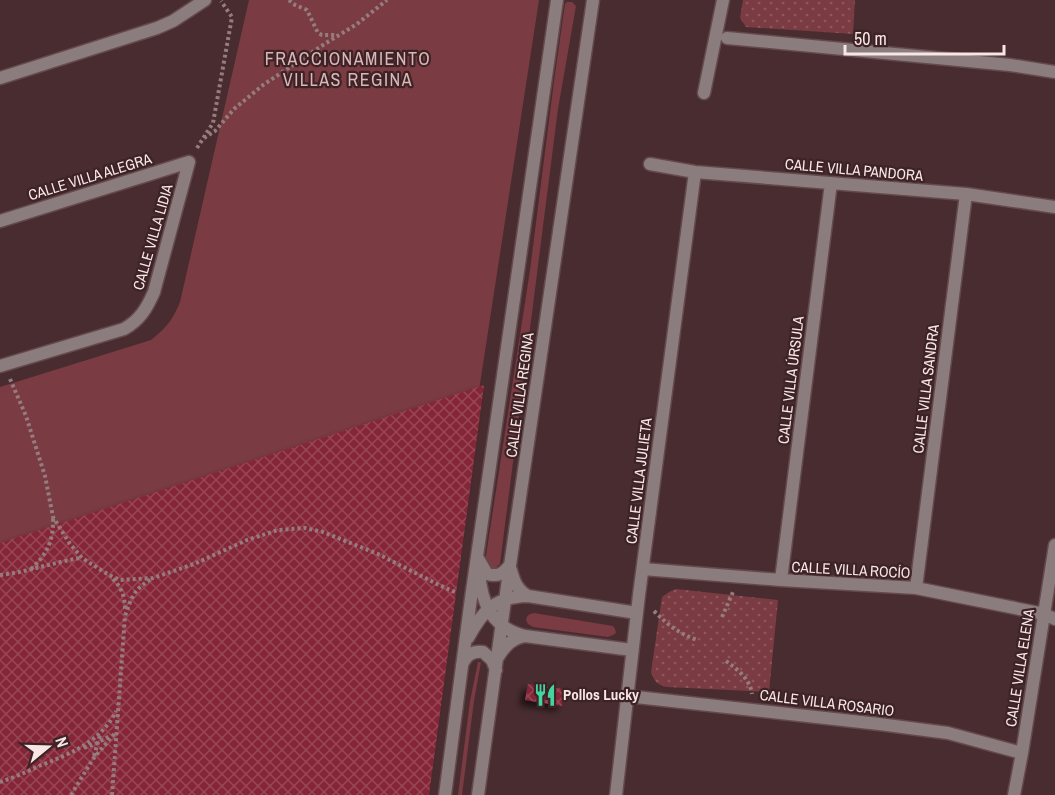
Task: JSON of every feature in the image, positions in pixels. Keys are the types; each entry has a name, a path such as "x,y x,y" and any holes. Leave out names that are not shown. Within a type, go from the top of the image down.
{"street":[{"path":"0,78 157,28 173,21 206,0"},
{"name":"CALLE VILLA REGINA","path":"445,795 477,552 556,0"},
{"name":"CALLE VILLA REGINA","path":"478,795 593,0"},
{"path":"720,7 723,27 730,37 728,38"},
{"path":"704,93 720,7"},
{"path":"714,46 728,38 1010,65 1055,72"},
{"name":"CALLE VILLA ALEGRA","path":"0,221 189,162"},
{"name":"CALLE VILLA LIDIA","path":"2,365 124,328 133,324 140,317 154,292 189,162"},
{"name":"CALLE VILLA PANDORA","path":"650,164 695,172 966,194 1055,207"},
{"path":"171,167 180,170 185,178"},
{"name":"CALLE VILLA JULIETA","path":"616,795 632,650 695,172"},
{"name":"CALLE VILLA ÚRSULA","path":"781,580 831,183"},
{"name":"CALLE VILLA SANDRA","path":"916,588 966,194"},
{"name":"CALLE VILLA ELENA","path":"1014,795 1050,616 1055,545"},
{"path":"477,552 487,574 500,575 510,565"},
{"path":"477,552 479,579 488,609 502,626 525,636 632,650"},
{"path":"510,565 516,586 528,596"},
{"name":"CALLE VILLA ROCÍO","path":"643,569 916,588 1050,616"},
{"path":"463,659 468,639 482,614 505,599 528,596 637,613"},
{"path":"463,659 471,653 483,652 497,664 504,648 517,637 525,636"},
{"name":"CALLE VILLA ROSARIO","path":"627,696 948,733 1022,753"}],"path":[{"path":"189,162 213,123 232,16 220,0"},
{"path":"289,0 307,10 318,33 329,35 342,33"},
{"path":"204,138 263,85 357,24 387,0"},
{"path":"2,365 26,416 45,476 54,517 54,530 46,553 29,571"},
{"path":"54,517 70,544 82,558 109,575 120,580 157,577"},
{"path":"125,616 138,587 157,577 194,564 247,540 278,530 305,528 323,532 378,554 439,585 471,598"},
{"path":"0,575 29,571 54,563 82,558"},
{"path":"109,575 116,581 125,602 112,795"},
{"path":"722,617 739,577"},
{"path":"639,595 669,626 697,640"},
{"path":"726,662 747,680 751,689 753,710"},
{"path":"74,751 100,734 118,708"},
{"path":"0,782 97,743 116,732"},
{"path":"71,795 93,759 116,732"},
{"path":"93,759 100,734"}],"shaded area":[{"path":"249,0 539,0 478,397 0,795 0,387 151,340 172,319 180,302"},
{"path":"743,0 855,0 853,34 746,27 740,18"},
{"path":"567,2 572,2 576,6 558,109 500,564 490,569 485,562 530,270 554,81"},
{"path":"676,589 778,600 769,692 667,687 656,682 651,672 662,597"},
{"path":"534,613 613,626 616,633 608,637 533,627 526,620 528,615"},
{"path":"478,662 481,662 462,795 458,795 470,701"}],"building":[{"path":"484,385 429,795 0,795 0,543"},
{"name":"Pollos Lucky","path":"528,684 564,689 562,706 525,700"}],"place":[{"name":"Pollos Lucky","path":"545,695"}],"district":[{"name":"FRACCIONAMIENTO VILLAS REGINA","path":"348,69"}]}
